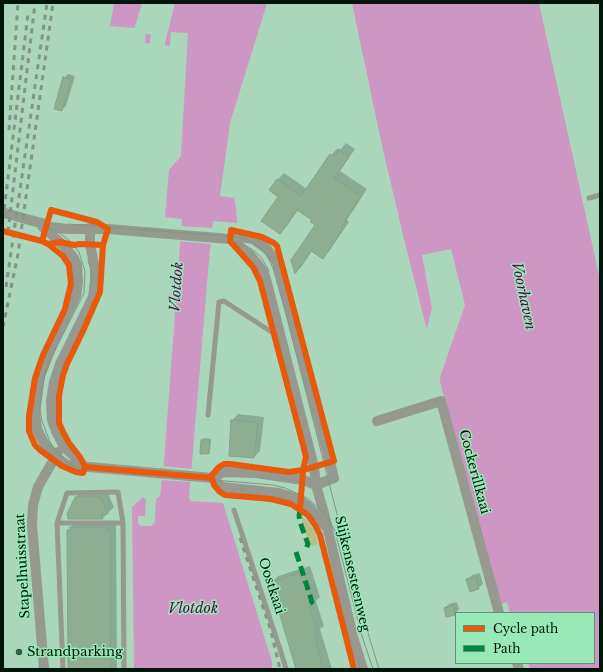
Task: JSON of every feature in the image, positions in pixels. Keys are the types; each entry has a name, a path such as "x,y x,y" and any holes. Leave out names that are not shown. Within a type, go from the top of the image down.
{"street":[{"path":"42,224 229,239 239,237 253,239 267,248 277,262 334,478 316,486 303,480 256,473 223,472 212,478"},
{"path":"42,224 70,251 77,265 78,282 76,296 54,341 40,376 35,412 37,429 44,443 55,456 67,465 198,476 212,478 222,487 279,493 298,499 310,508 328,530"},
{"path":"85,467 64,447 52,420 51,401 54,382 60,364 93,297 95,268 90,245 90,228"},
{"name":"Slijkensesteenweg","path":"229,239 250,255 258,263 264,273 314,467 316,486 353,637 363,669"},
{"name":"Cockerillkaai","path":"378,421 441,401 500,612"},
{"name":"Stapelhuisstraat","path":"44,669 32,525 32,505 38,487 55,456 64,447"}],"lane":[{"path":"589,198 600,196"},
{"path":"3,210 42,224"},
{"path":"3,215 42,224"},
{"path":"208,415 218,302 224,301 270,331 274,333 279,332"},
{"path":"63,669 57,523 67,493 118,492 123,523 124,669"},
{"name":"Oostkaai","path":"234,510 286,669"},
{"path":"57,523 123,523"}],"green space":[{"path":"302,516 314,531 318,544 311,546 302,522"}],"water":[{"name":"Vlotdok","path":"114,3 267,3 230,123 220,196 234,198 237,223 213,221 189,498 191,501 223,503 272,662 272,669 134,669 132,507 143,497 146,500 145,516 138,516 138,523 141,526 151,526 155,522 156,499 160,496 164,462 182,219 165,217 169,170 181,156 188,33 171,32 170,46 145,43 146,29 110,26"},
{"name":"Voorhaven","path":"352,3 539,3 600,280 600,669 530,669 528,664 595,664 595,612 510,612 507,602 499,605 444,397 381,141"}],"pier":[{"path":"142,3 175,3 164,47 149,46 151,35 144,33 144,31 134,30"},
{"path":"180,226 214,228 212,244 178,241"},
{"path":"451,249 465,305 438,383 426,332 432,309 422,255"},
{"path":"162,466 193,469 192,482 160,480"}],"building":[{"path":"63,77 71,80 62,111 54,109"},
{"path":"339,150 349,157 334,178 361,196 341,227 343,229 323,259 311,251 295,274 291,260 315,225 310,222 312,220 297,210 280,234 261,221 278,197 269,190 277,179 301,196 330,154 334,157"},
{"path":"231,420 258,423 254,458 229,456"},
{"path":"201,440 210,440 209,454 200,454"},
{"path":"75,497 100,497 108,514 101,514 103,519 68,519 67,514"},
{"path":"70,527 106,527 107,530 110,530 111,669 68,669 67,530 70,530"},
{"path":"304,572 314,604 309,606 318,633 314,634 323,669 296,669 270,582"},
{"path":"476,577 479,589 470,592 466,579"},
{"path":"453,605 455,615 446,617 444,608"}],"tram line":[{"path":"68,224 239,237 251,241 266,253 273,268 286,314 364,620 379,669"},
{"path":"42,226 58,232 70,241 79,252 85,271 84,293 48,364 42,387 40,409 42,421 50,442 57,453 65,461 84,469 273,485 285,488 307,498 328,518 335,531 361,633 373,669"},
{"path":"234,242 243,244 253,250 261,257 269,271"},
{"path":"88,260 92,273 90,288"}],"railway":[{"path":"9,130 18,3"},
{"path":"8,232 35,3"},
{"path":"6,287 47,3"},
{"path":"3,327 18,254 53,3"},
{"path":"3,219 28,14"},
{"path":"240,538 271,631 280,669"}],"marked path":[{"path":"300,509 300,522 308,544 306,549"},
{"path":"296,552 312,602 309,604"}],"cycle path":[{"path":"42,241 51,210 97,222 108,229 103,245"},
{"path":"300,509 303,470 306,457 260,281 253,267 230,241 231,230 262,237 277,246 334,461 303,470 289,472 224,464 212,475 212,478 214,485 225,495 271,499 291,504 308,515 320,535 354,669"},
{"path":"3,231 42,241 48,244 63,256 69,265 71,284 65,309 43,355 35,378 29,416 29,431 35,445 40,450 62,466 76,472 83,473 85,467 80,457 69,443 59,423 59,396 63,375 67,364 100,292 103,245 74,245 60,242 48,244"},
{"path":"85,467 212,478"}],"place":[{"name":"Strandparking","path":"19,652"}]}
